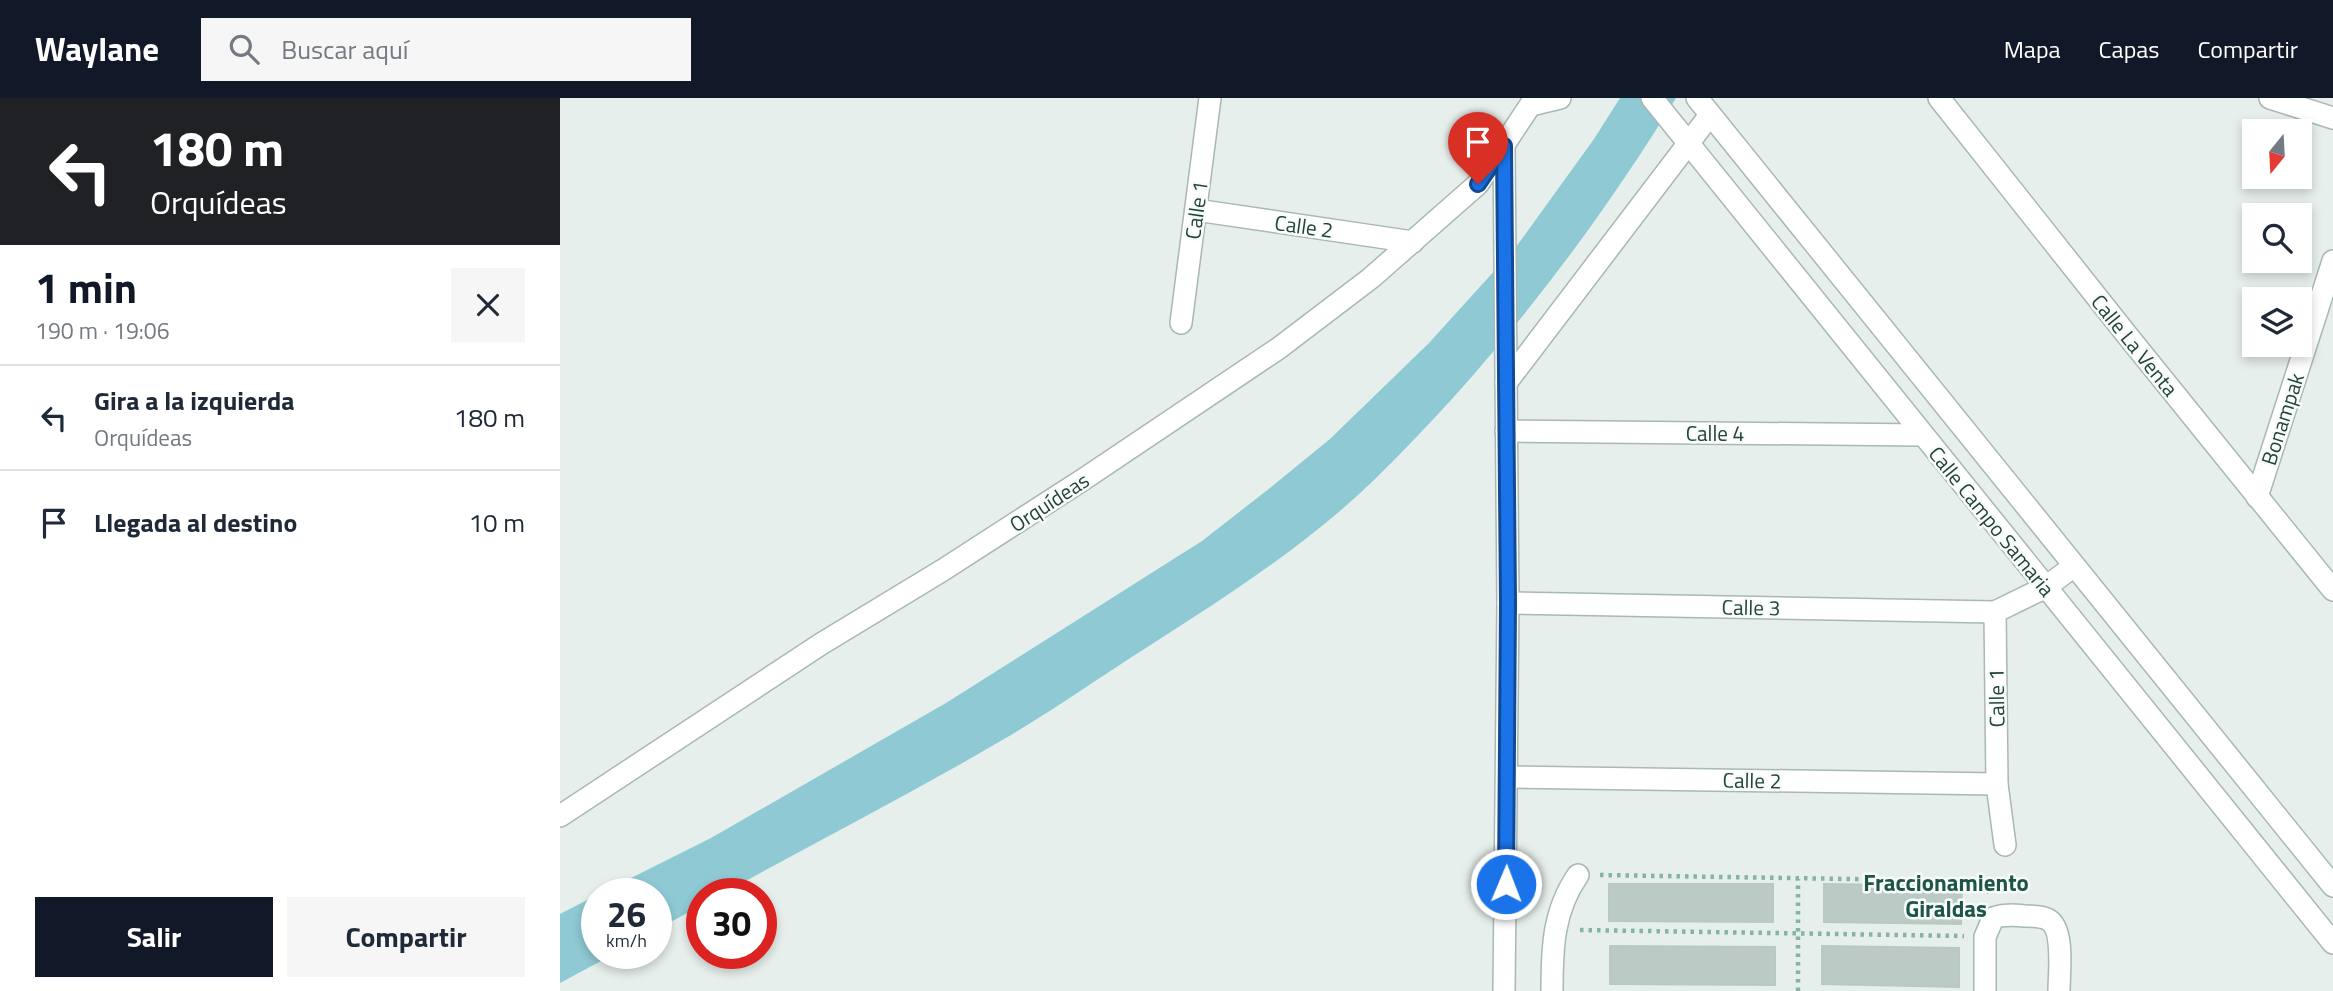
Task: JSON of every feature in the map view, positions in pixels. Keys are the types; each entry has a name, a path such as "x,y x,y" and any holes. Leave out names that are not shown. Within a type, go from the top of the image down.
{"street":[{"name":"Calle 1","path":"1181,323 1210,98"},
{"path":"1533,102 1560,98"},
{"name":"Calle Campo Samaria","path":"1652,98 2333,943"},
{"name":"Calle Campo Samaria","path":"1697,98 2333,886"},
{"name":"Calle La Venta","path":"1939,98 2333,590"},
{"path":"2270,98 2333,118"},
{"name":"Orquídeas","path":"560,816 821,644 943,570 1095,472 1279,348 1371,278 1478,184 1533,102"},
{"path":"1506,383 1710,115"},
{"path":"1504,146 1508,603 1504,991"},
{"name":"Calle 2","path":"1196,210 1413,242"},
{"name":"Bonampak","path":"2257,497 2333,261"},
{"name":"Calle 4","path":"1506,431 1923,435"},
{"path":"1995,612 2046,587 2074,566"},
{"name":"Calle 3","path":"1508,603 1995,612"},
{"name":"Calle 1","path":"1995,612 1997,784 2005,845"},
{"name":"Calle 2","path":"1507,776 1997,784"},
{"path":"1552,991 1555,930 1561,906 1578,875"},
{"path":"1985,991 1985,937 1993,918 2001,915 2039,917 2056,925 2059,937 2059,991"}],"path":[{"path":"1578,875 1973,881 1983,884 1989,891 2001,915"},
{"path":"1798,878 1798,991"},
{"path":"1555,930 1985,937"}],"water":[{"path":"1620,98 1676,98 1610,200 1498,346 1417,437 1374,480 1294,548 1208,608 1046,713 903,796 752,878 686,878 686,914 672,921 672,878 631,878 711,838 946,703 1202,541 1330,439 1429,343 1516,247 1594,139"},
{"path":"581,903 581,969 586,969 560,983 560,914"}],"building":[{"path":"1609,884 1773,884 1773,922 1609,921"},
{"path":"1824,884 1962,886 1961,924 1824,922"},
{"path":"1610,946 1775,947 1775,985 1610,984"},
{"path":"1822,946 1959,948 1959,987 1822,984"}],"district":[{"name":"Fraccionamiento Giraldas","path":"1946,895"}],"route":[{"path":"1478,184 1504,146 1508,603 1506,884"}]}
